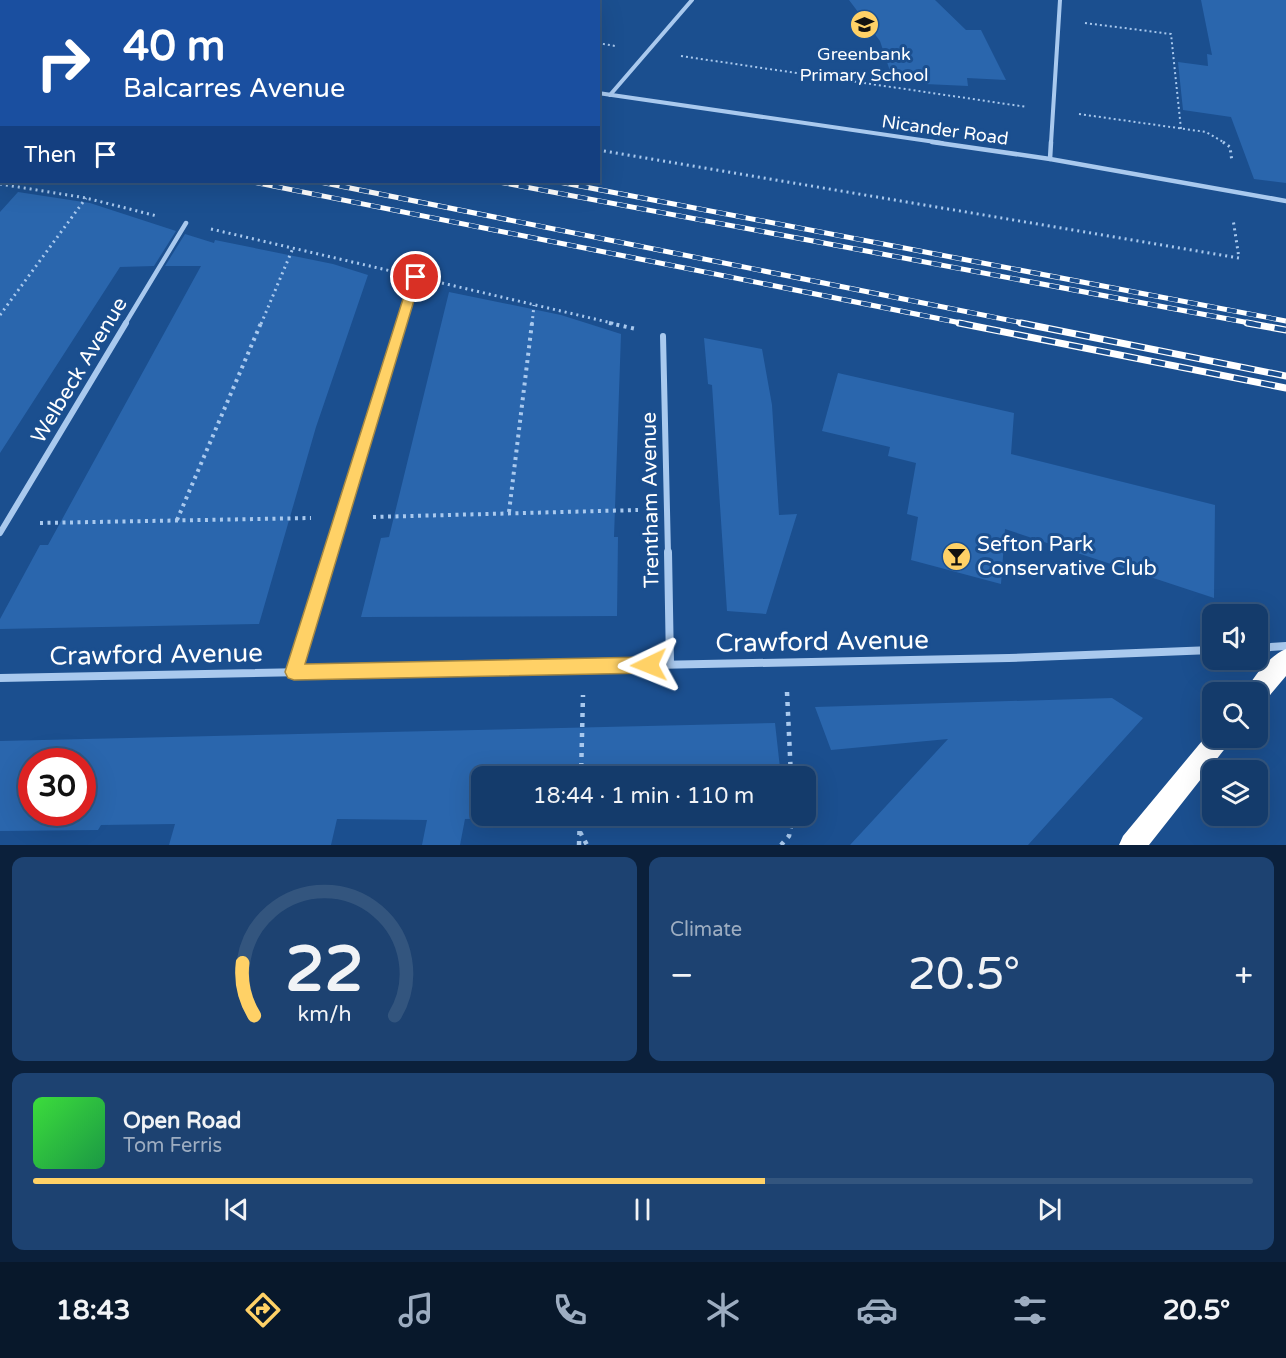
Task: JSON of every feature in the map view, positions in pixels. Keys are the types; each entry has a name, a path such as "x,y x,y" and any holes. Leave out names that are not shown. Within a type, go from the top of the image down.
{"highway":[{"path":"1266,682 1286,659"},
{"path":"1132,845 1211,748"}],"street":[{"path":"610,95 692,0"},
{"path":"1050,159 1060,0"},
{"name":"Nicander Road","path":"600,93 1050,159 1286,201"},
{"name":"Welbeck Avenue","path":"0,534 186,223"},
{"path":"294,672 416,277"},
{"name":"Trentham Avenue","path":"663,336 670,664"},
{"path":"1268,647 1286,646"},
{"name":"Crawford Avenue","path":"0,678 670,664 786,664 1202,651"}],"path":[{"path":"1059,19 1171,34 1181,129"},
{"path":"600,43 1216,136 1230,147 1236,193"},
{"path":"600,150 1239,258 1229,191"},
{"path":"0,184 86,198 663,336"},
{"path":"0,315 86,198"},
{"path":"177,520 293,248"},
{"path":"509,512 534,305"},
{"path":"786,664 791,766"},
{"path":"581,766 584,667"},
{"path":"579,826 579,845"},
{"path":"781,845 789,836 791,826"},
{"path":"579,830 587,845"}],"building":[{"name":"Greenbank Primary School","path":"849,0 935,0 966,30 981,30 1006,80 967,78 968,86 925,84 924,77 891,74 880,41"},
{"path":"1201,0 1286,0 1286,183 1254,179 1231,117 1183,110 1178,62 1208,66 1207,54 1212,55"},
{"path":"18,192 90,203 176,231 154,266 120,267 0,453 0,212"},
{"path":"185,234 214,243 215,240 333,264 368,275 316,427 259,624 0,629 0,619 40,545 48,545 201,266 165,266"},
{"path":"449,292 561,315 621,334 614,537 618,537 617,616 361,617 381,538 389,537"},
{"path":"704,338 762,349 772,405 779,515 797,514 766,614 727,611 712,385 708,384"},
{"path":"838,373 1014,413 1011,454 1215,505 1214,598 1005,529 1001,584 911,560 918,517 907,514 916,463 888,456 890,447 822,431"},
{"path":"1112,698 1143,718 1028,845 850,845 948,739 831,750 815,707"},
{"path":"775,723 780,766 471,766 471,819 465,819 460,845 422,845 427,820 337,819 331,845 169,845 175,824 101,825 98,830 0,831 0,741"}],"railway":[{"path":"258,183 966,324"},
{"path":"325,183 1028,324"},
{"path":"504,183 1255,324"},
{"path":"564,183 1286,321"},
{"path":"959,323 1286,388"},
{"path":"1021,323 1286,376"},
{"path":"1247,323 1286,330"}],"place":[{"name":"Greenbank Primary School","path":"864,25"},
{"name":"Sefton Park Conservative Club","path":"956,556"}],"route":[{"path":"416,277 294,672 649,665"}]}
